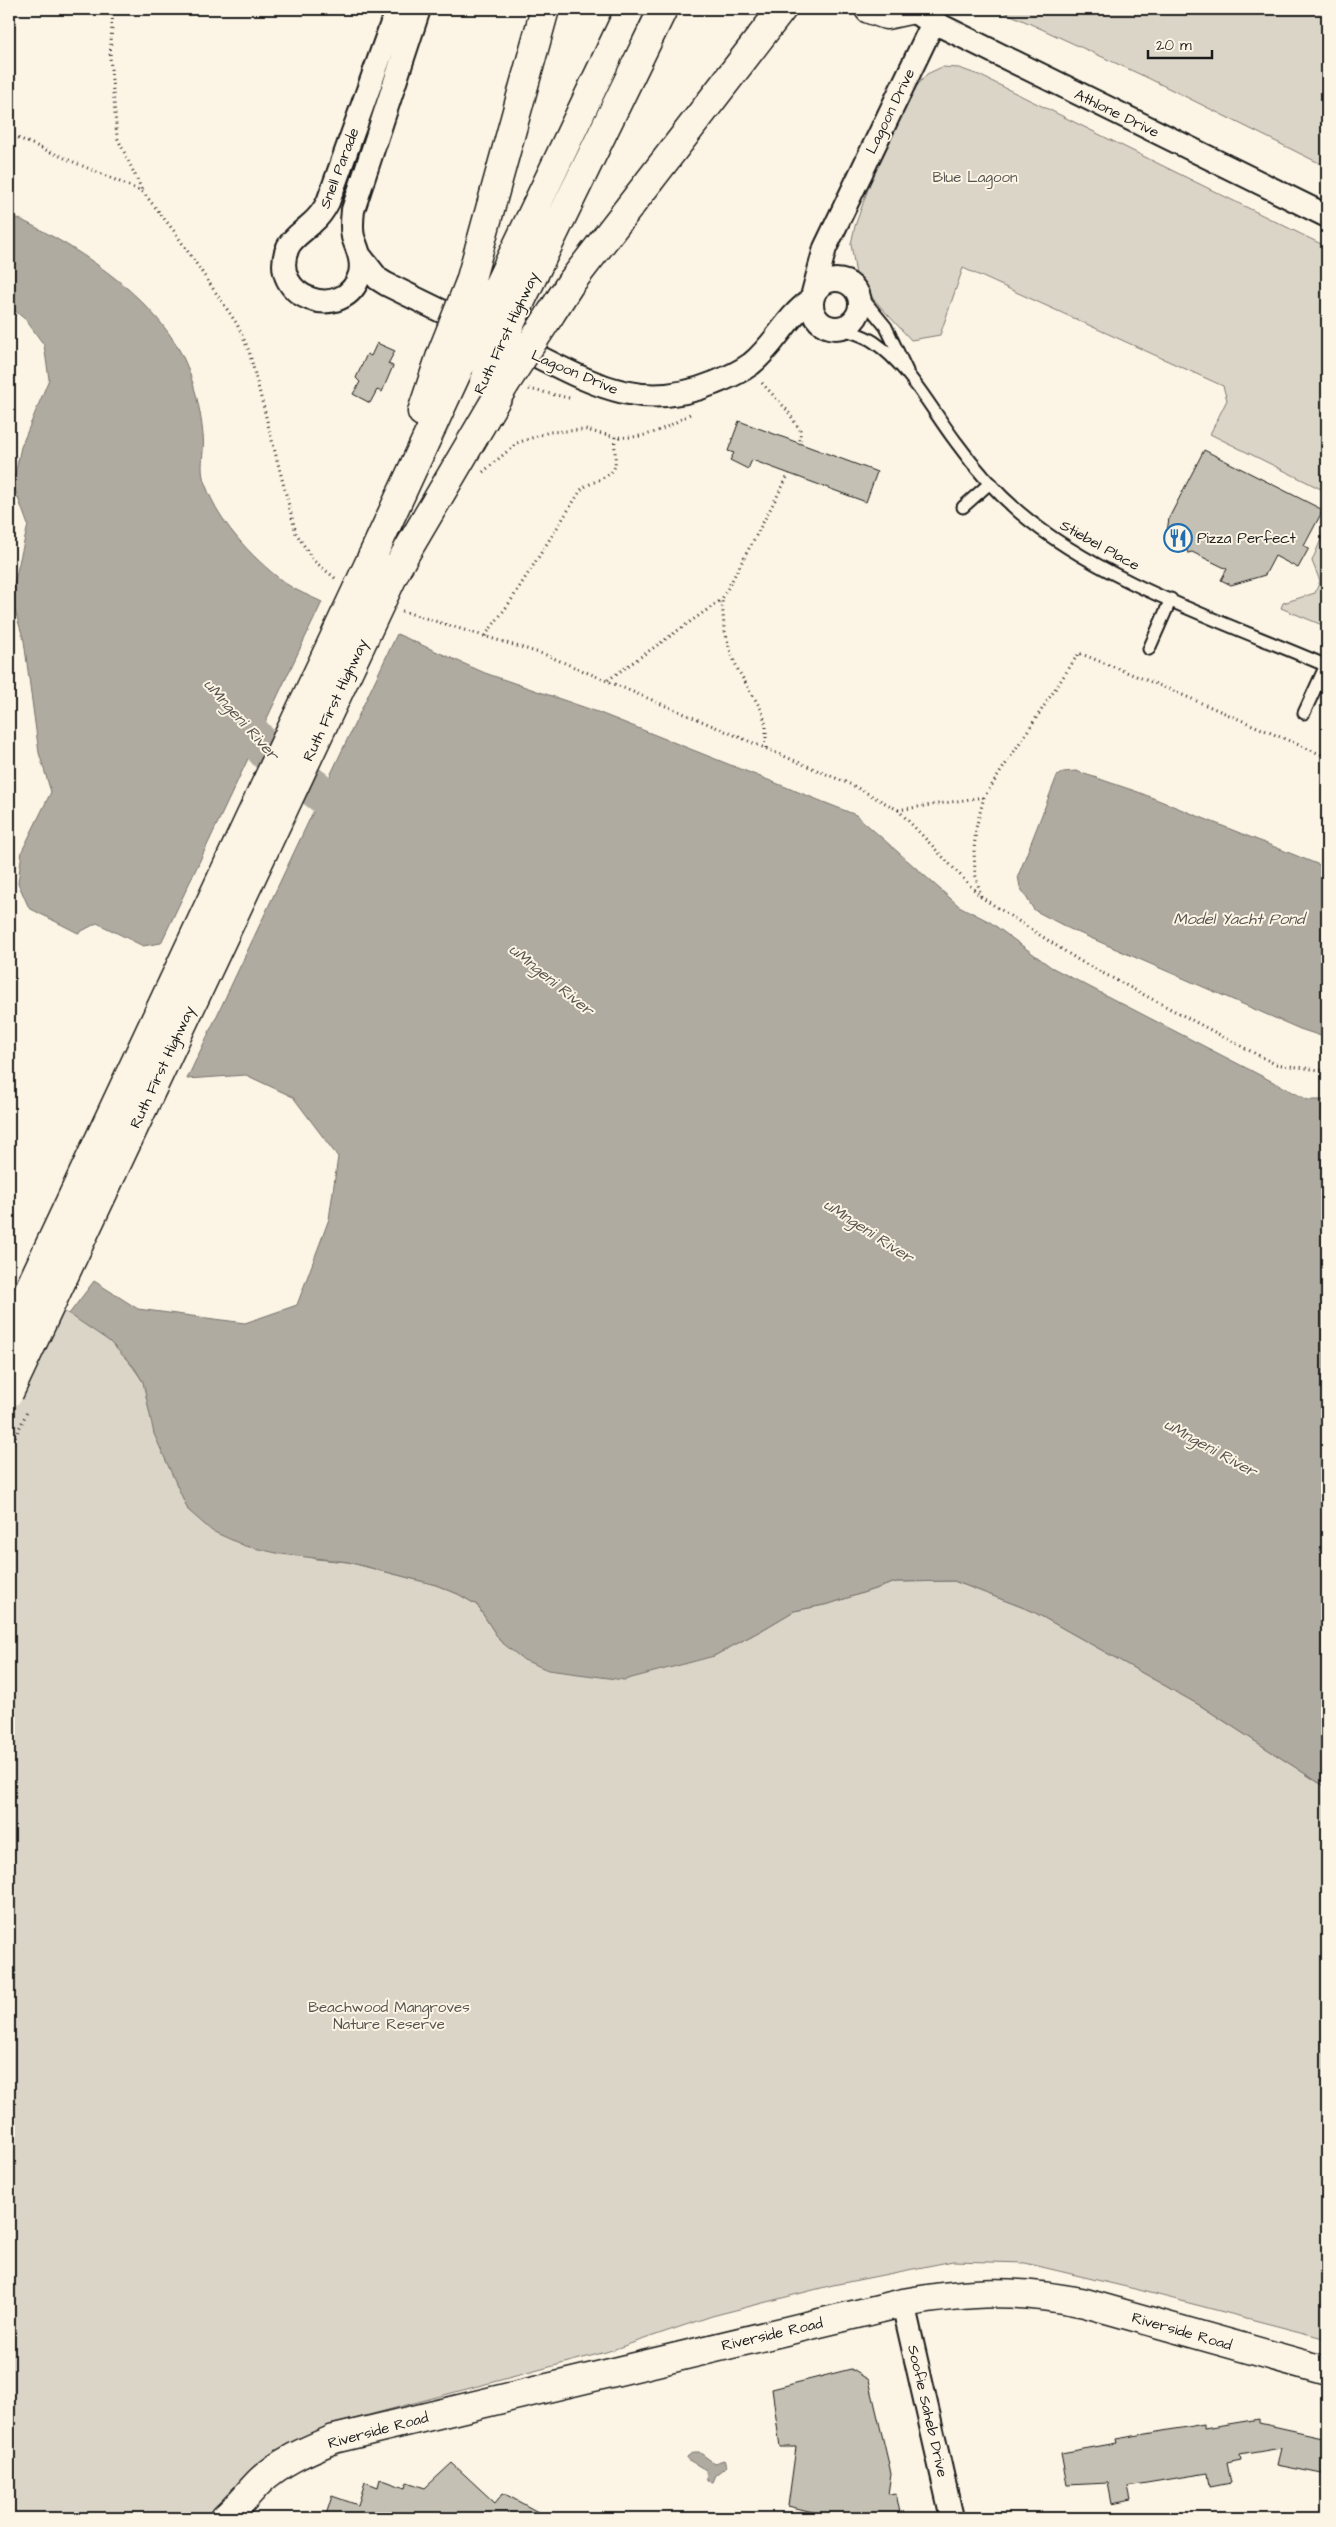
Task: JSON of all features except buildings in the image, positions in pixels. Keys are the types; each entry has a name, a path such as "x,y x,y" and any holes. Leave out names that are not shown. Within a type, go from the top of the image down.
{"main road":[{"path":"451,360 470,282 545,9"},
{"name":"Ruth First Highway","path":"9,1332 372,557 451,360 496,290 630,9"},
{"name":"Ruth First Highway","path":"9,1393 397,568 494,382 520,303 663,9"},
{"path":"494,382 550,315 570,284 782,9"},
{"path":"869,9 886,15 916,14"},
{"name":"Riverside Road","path":"232,2515 259,2482 277,2467 334,2439 903,2303 953,2294 1003,2292 1044,2295 1085,2303 1327,2372"}],"street":[{"name":"Snell Parade","path":"397,9 328,202 322,214 289,245 284,268 287,279 302,296 313,301 325,302 336,300 354,285 359,275 360,256 352,229 353,210 419,9"},
{"name":"Lagoon Drive","path":"360,256 378,279 386,284 617,392 657,397 676,395 699,389 750,365 770,346 797,310 812,297 818,267 916,14"},
{"name":"Athlone Drive","path":"916,14 1327,216"},
{"path":"834,227 838,259 860,303 855,319 840,328 825,326 818,321 814,315 812,297 822,283 829,280 852,288"},
{"name":"Soofie Saheb Drive","path":"903,2303 952,2518"}],"lane":[{"name":"Stiebel Place","path":"852,288 886,327 911,379"},
{"name":"Stiebel Place","path":"840,328 874,342 911,379 957,443 990,483 1019,512 1059,540 1103,567 1171,599 1326,665"},
{"path":"963,507 990,483"},
{"path":"1150,649 1171,599"},
{"path":"1304,713 1326,665"}],"path":[{"path":"113,9 110,57 117,137 143,192 186,248 237,324 249,351 296,532 312,560 330,576 339,580"},
{"path":"9,134 143,192"},
{"path":"750,365 756,377 787,410 800,430 800,444"},
{"path":"479,475 517,443 549,432 586,430 614,437 632,438 662,431 697,411"},
{"path":"484,636 510,602 581,490 587,484 611,474 615,466 614,437"},
{"path":"608,681 722,600 789,474"},
{"path":"722,600 724,628 730,650 738,670 762,711 766,726 766,748"},
{"path":"399,610 546,654 852,785 898,810 981,897 1080,961 1275,1064 1327,1071"},
{"path":"981,897 975,873 974,850 976,828 984,797 1079,653 1327,757"},
{"path":"898,810 984,797"}],"green space":[{"path":"998,9 1327,9 1327,167 1148,78"},
{"name":"Blue Lagoon","path":"942,67 959,68 979,75 1327,247 1327,492 1210,434 1227,400 1223,386 963,268 940,335 911,340 857,281 851,244 855,226 879,158 915,88 927,74"},
{"path":"1327,525 1327,627 1281,608 1283,603 1315,593 1320,581 1312,561"},
{"name":"Beachwood Mangroves Nature Reserve","path":"9,1296 55,1308 69,1314 101,1334 120,1352 143,1382 188,1510 316,1559 348,1562 436,1585 458,1594 477,1605 500,1641 714,1656 794,1611 829,1604 896,1582 954,1581 1032,1611 1201,1706 1327,1788 1327,2339 1139,2290 1025,2263 953,2261 833,2285 712,2316 606,2352 335,2424 256,2469 215,2518 9,2518"}],"water":[{"path":"9,214 58,239 107,272 130,290 168,332 182,355 196,394 203,440 203,477 216,508 247,549 272,573 289,586 322,602 161,943 143,946 97,923 78,933 29,908 18,883 22,851 51,792 39,753 24,641 11,597 28,525 13,484 21,447 49,379 44,345 26,320 9,306"},
{"path":"397,634 485,673 595,711 856,815 959,906 990,922 1051,967 1308,1100 1327,1100 1327,1788 1201,1706 1032,1611 954,1581 896,1582 829,1604 794,1611 714,1656 624,1680 548,1670 524,1660 500,1641 477,1605 458,1594 436,1585 348,1562 281,1554 245,1546 212,1531 188,1510 154,1434 143,1382 134,1367 109,1341 69,1314 94,1281 138,1309 245,1323 297,1305 329,1219 338,1157 293,1097 246,1075 187,1079"},
{"name":"Model Yacht Pond","path":"1076,771 1138,792 1327,868 1327,1038 1300,1029 1070,929 1034,910 1020,887 1018,876 1057,776 1063,772"},
{"path":"693,2452 699,2452 714,2463 724,2460 727,2466 715,2475 712,2482 707,2481 706,2470 687,2459"}],"waterway":[{"name":"uMngeni River","path":"224,701 268,753 363,825"}],"place":[{"name":"Pizza Perfect","path":"1178,538"}]}
